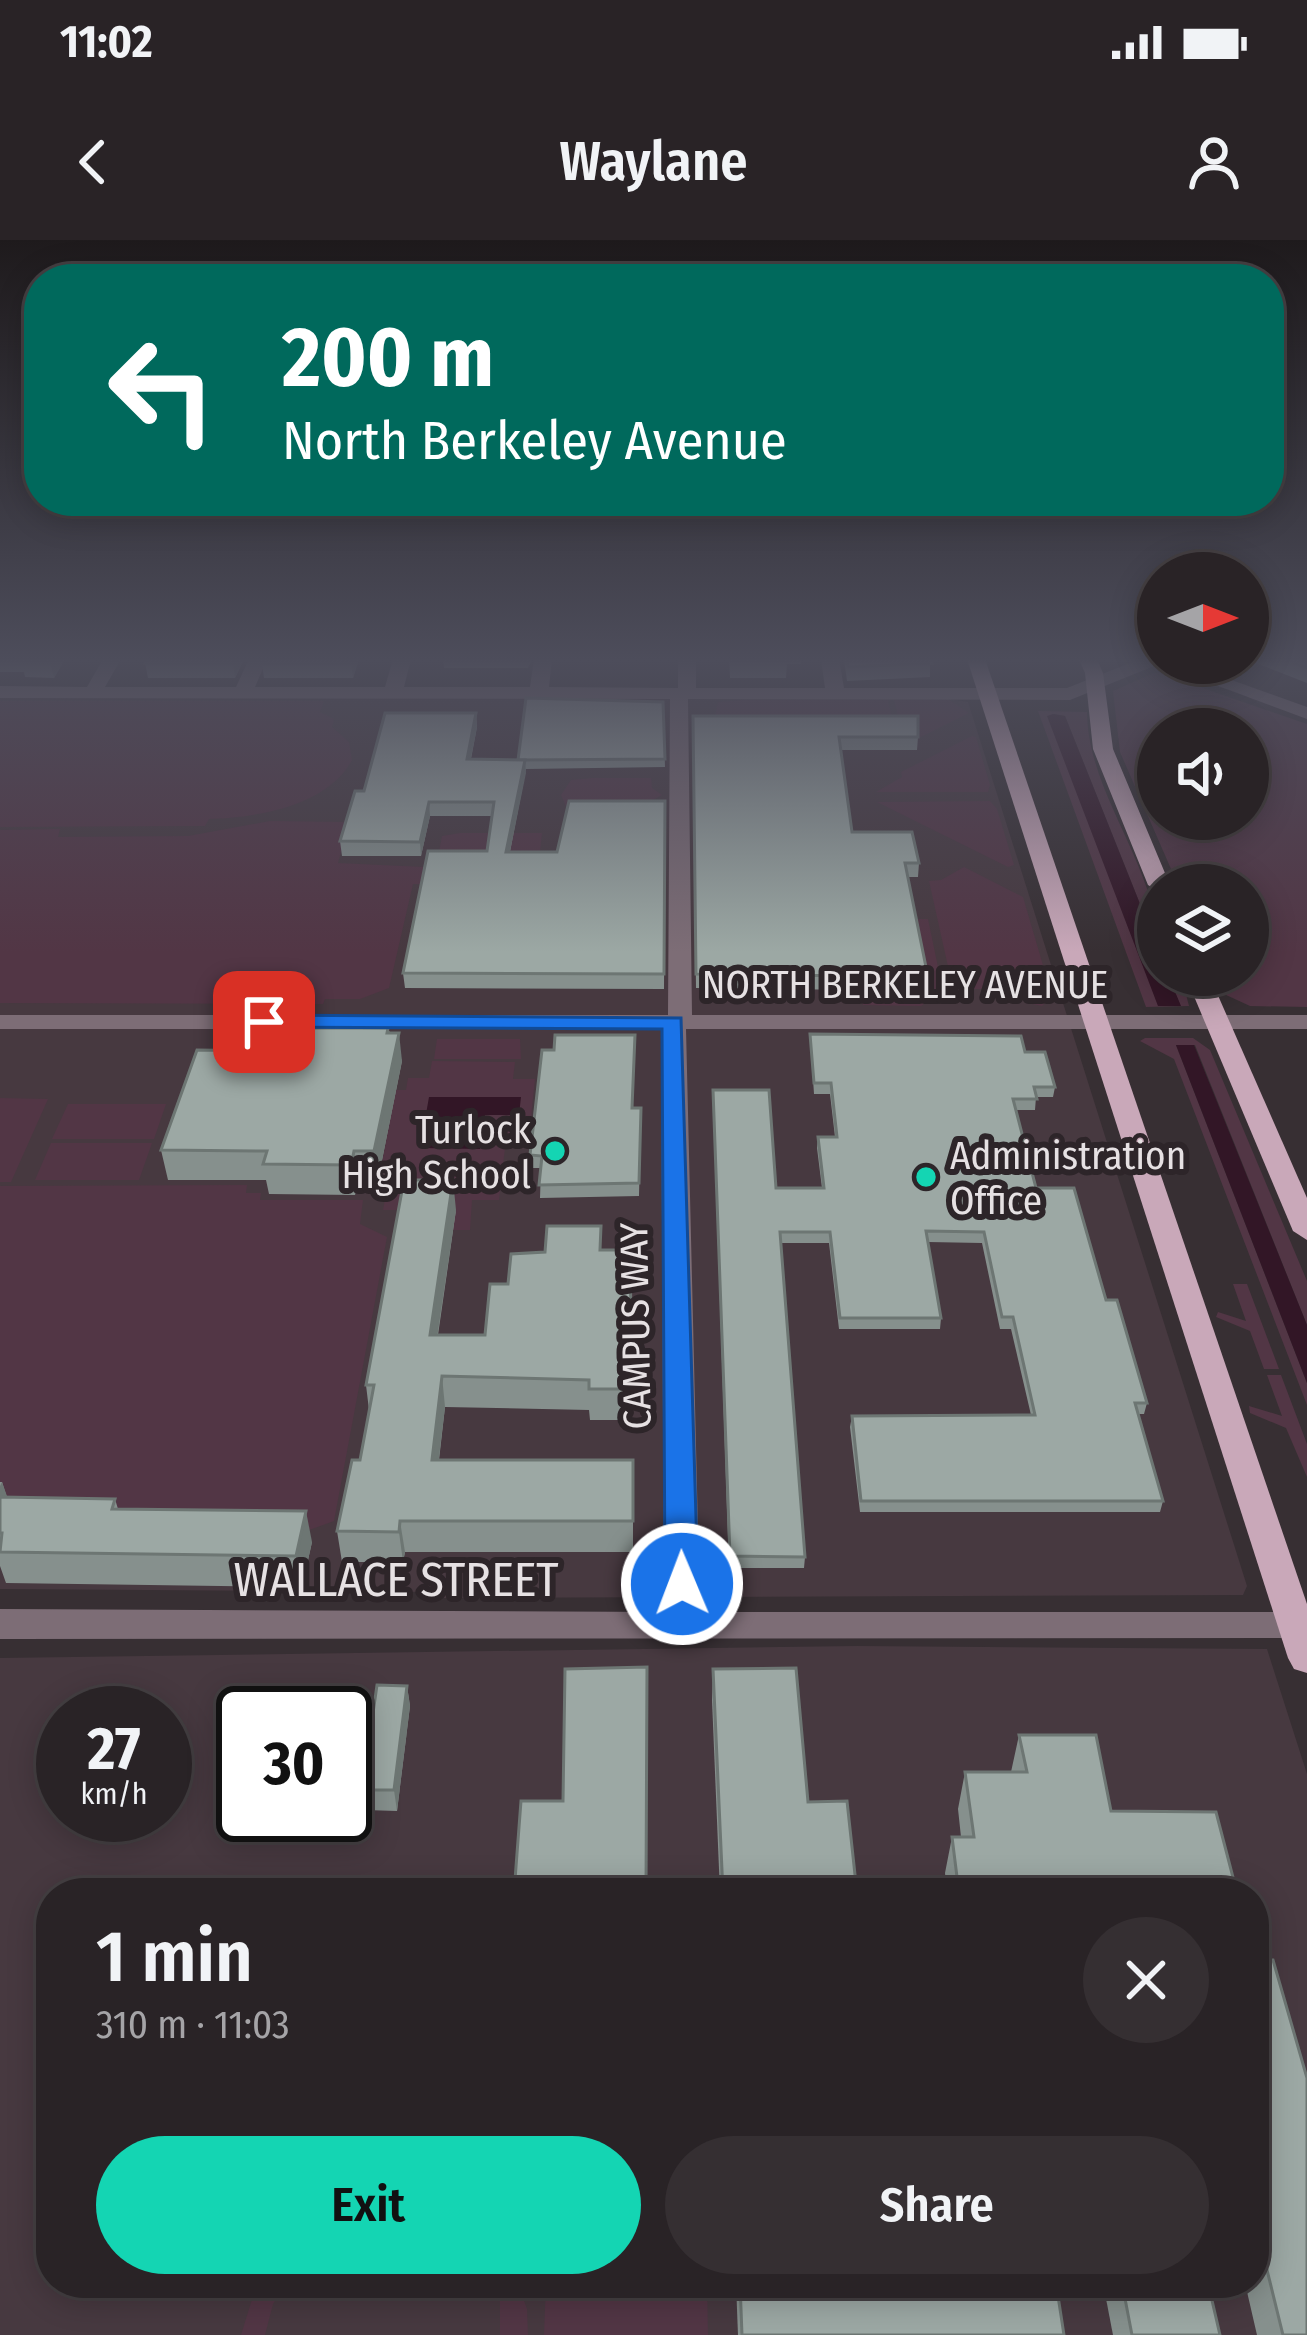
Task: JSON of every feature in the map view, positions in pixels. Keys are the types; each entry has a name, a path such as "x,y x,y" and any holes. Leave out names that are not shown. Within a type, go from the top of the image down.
{"main road":[{"path":"1008,757 1302,1642"},
{"path":"1105,757 1150,864"},
{"path":"1206,996 1300,1197 1307,1231"}],"street":[{"name":"CAMPUS WAY","path":"682,757 677,1023 682,1628"},
{"name":"NORTH BERKELEY AVENUE","path":"0,1022 1307,1022"},
{"name":"WALLACE STREET","path":"0,1624 48,1628 682,1628 1302,1642"}],"shaded area":[{"name":"Turlock High School","path":"0,757 985,757 1247,1586 1243,1595 443,1598 443,1592 0,1589"},
{"path":"0,757 351,757 341,776 308,799 267,812 209,819 205,826 0,827"},
{"path":"931,757 982,757 990,785 988,792 876,792 902,777 901,772"},
{"path":"1055,757 1068,757 1137,947 1137,982"},
{"path":"1063,757 1081,757 1137,896 1137,951"},
{"path":"1081,757 1094,757 1137,865 1137,896"},
{"path":"1122,757 1137,757 1137,791"},
{"path":"1269,757 1307,757 1307,1007 1250,1006 1228,996 1269,996 1269,864 1169,864 1158,840 1269,840"},
{"path":"651,778 652,788 662,795 651,801 568,811 561,795 571,780"},
{"path":"990,801 997,809 1014,865 1008,867 877,802"},
{"path":"270,821 349,822 338,863 424,867 420,884 413,884 389,988 360,999 325,999 323,1004 0,1003 0,830 60,829 58,837 188,836"},
{"path":"542,833 539,862 437,862 442,836"},
{"path":"964,867 1023,897 1052,996 1042,1006 1028,1003 1023,989 953,989 929,881"},
{"path":"912,919 928,919 943,991 921,1006 863,1005 861,993 922,992"},
{"path":"1142,996 1155,996 1158,1005 1180,1005 1176,996 1186,996 1189,1006 1146,1007"},
{"path":"1154,996 1177,996 1181,1006 1158,1006"},
{"path":"1193,1038 1210,1050 1307,1281 1307,1325 1195,1045 1176,1045 1307,1383 1307,1405 1174,1059 1140,1041"},
{"path":"437,1039 520,1039 521,1059 434,1059"},
{"path":"1176,1045 1194,1045 1307,1325 1307,1383"},
{"path":"432,1061 515,1062 513,1079 535,1079 528,1148 505,1148 499,1200 472,1200 470,1230 404,1230 407,1210 383,1210 392,1163 382,1162 396,1090 406,1090 408,1078 429,1078"},
{"path":"429,1097 521,1097 519,1115 485,1115 480,1149 420,1148"},
{"path":"0,1098 48,1099 11,1182 0,1182"},
{"path":"68,1104 166,1104 154,1139 52,1139"},
{"path":"51,1143 152,1143 139,1180 35,1180"},
{"path":"247,1185 246,1193 261,1193 260,1200 363,1200 360,1224 387,1237 334,1521 301,1533 0,1534 0,1186"},
{"path":"1233,1284 1247,1284 1279,1369 1264,1369 1250,1331 1216,1317 1218,1312 1246,1321"},
{"path":"1267,1375 1281,1375 1307,1444 1307,1477 1286,1428 1250,1413 1249,1406 1282,1416"},
{"path":"857,1646 1267,1649 1307,1774 1307,2335 0,2335 0,1658"},
{"path":"252,2298 277,2298 265,2335 241,2335"},
{"path":"498,2298 523,2298 528,2335 500,2335"},
{"path":"545,2298 707,2298 708,2335 544,2335"}],"building":[{"path":"373,757 525,760 506,852 557,852 569,801 665,801 664,974 403,973 428,851 487,851 494,802 429,802 420,842 340,841 355,791 364,791"},
{"path":"518,757 665,759 518,760"},
{"path":"693,757 842,757 852,832 912,832 919,863 905,863 928,977 696,974"},
{"path":"294,1028 388,1028 387,1033 399,1033 374,1151 354,1151 351,1165 263,1164 267,1151 161,1150 197,1050 288,1051"},
{"path":"810,1034 1021,1036 1025,1052 1045,1052 1055,1087 1034,1087 1037,1099 1013,1099 1036,1188 1074,1188 1106,1300 1117,1300 1147,1403 1135,1403 1163,1501 861,1501 852,1416 1035,1415 1013,1317 1002,1317 984,1232 926,1231 941,1318 840,1318 830,1232 780,1232 805,1557 730,1556 713,1090 769,1090 776,1188 824,1188 818,1137 837,1137 831,1083 814,1083"},
{"path":"555,1035 635,1035 632,1108 641,1108 639,1183 539,1185 542,1156 530,1155 542,1050 554,1050"},
{"path":"404,1180 453,1180 430,1335 485,1335 490,1284 508,1284 511,1254 545,1252 547,1226 601,1226 600,1250 630,1250 632,1389 589,1389 589,1380 442,1376 432,1460 633,1460 633,1521 400,1521 399,1532 337,1531 352,1460 360,1460 374,1385 366,1385"},
{"path":"0,1497 115,1499 112,1509 306,1511 296,1556 0,1552"},
{"path":"647,1667 646,1878 515,1878 521,1801 563,1801 565,1669"},
{"path":"796,1668 808,1802 847,1801 855,1878 722,1878 713,1669"},
{"path":"377,1685 407,1686 394,1790 372,1790"},
{"path":"1019,1735 1096,1735 1111,1811 1216,1812 1233,1878 957,1878 952,1837 974,1837 965,1772 1027,1772"},
{"path":"1269,1960 1273,1960 1307,2078 1307,2335 1283,2335 1269,2278"},
{"path":"741,2298 1058,2298 1064,2335 742,2335"},
{"path":"1125,2298 1211,2298 1220,2335 1132,2335"}],"place":[{"name":"Turlock High School","path":"555,1151"},
{"name":"Administration Office","path":"926,1177"}],"route":[{"path":"264,1022 673,1023 682,1584"}]}
